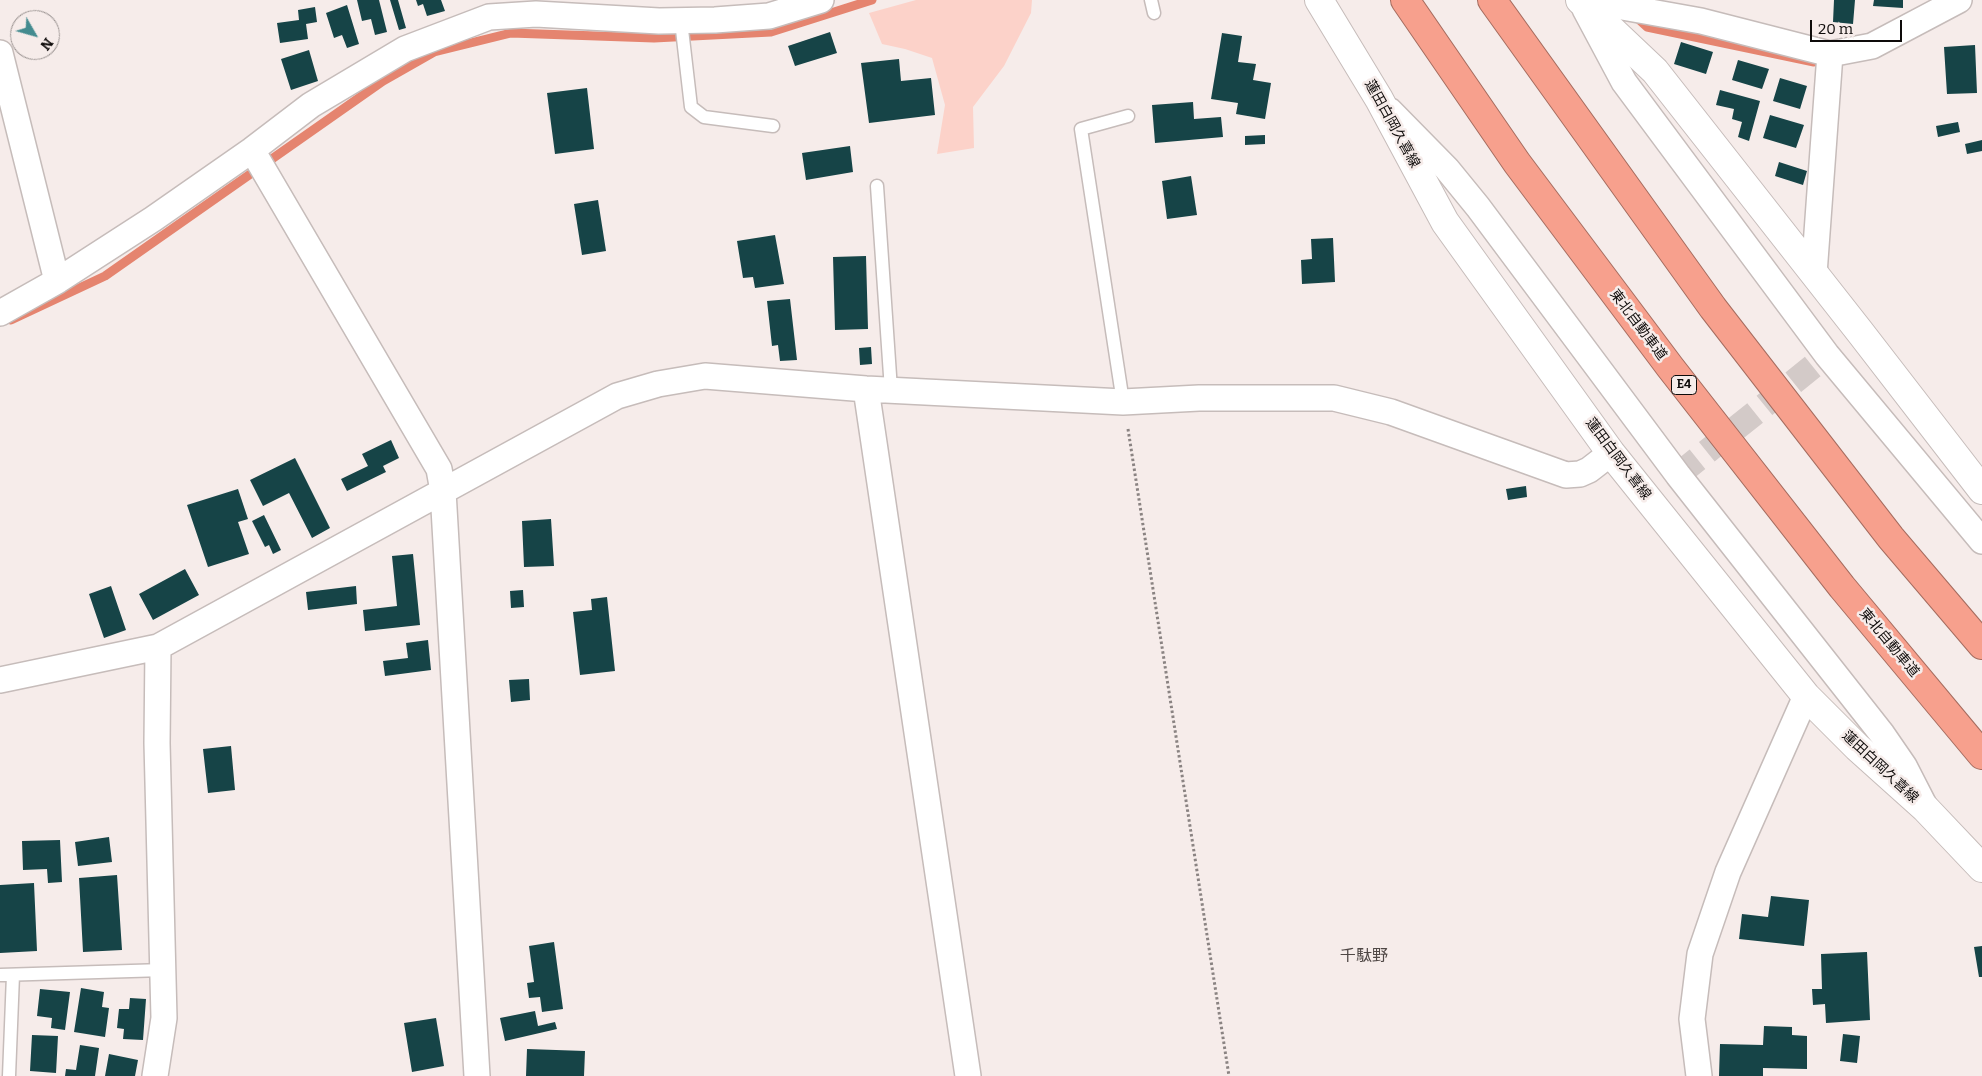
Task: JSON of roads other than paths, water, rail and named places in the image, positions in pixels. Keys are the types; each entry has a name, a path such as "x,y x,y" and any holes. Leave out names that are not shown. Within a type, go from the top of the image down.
{"highway":[{"name":"東北自動車道","path":"1405,0 1517,163 1670,367 1842,587 1982,755"},
{"path":"1492,0 1713,308 1891,538 1982,646"}],"main road":[{"name":"蓮田白岡久喜線","path":"1319,0 1379,99 1445,222 1611,452 1806,696 1857,747 1925,808 1982,868"},
{"path":"1581,0 1655,71 1982,490"}],"street":[{"path":"0,313 57,281 153,219 252,150 311,105 405,49 489,17 536,14 681,21 769,16 821,0"},
{"path":"1581,0 1701,21 1830,54 1872,46 1936,6 1959,0"},
{"path":"1581,0 1624,82 1827,355 1982,541"},
{"path":"0,53 57,281"},
{"path":"1814,274 1830,54"},
{"path":"1379,99 1447,169 1478,207 1678,475 1882,734 1904,766 1925,808"},
{"path":"252,150 439,469 444,491 477,1076"},
{"path":"0,680 158,647 617,396 658,384 706,376 866,389 1123,402 1198,398 1334,398 1391,412 1566,475 1580,474 1589,470 1611,452"},
{"path":"866,389 968,1076"},
{"path":"155,1076 164,1018 157,743 158,647"},
{"path":"1699,1076 1692,1019 1700,954 1728,872 1806,696"}],"lane":[{"path":"1151,0 1154,13"},
{"path":"681,21 691,107 704,117 774,126"},
{"path":"1123,402 1081,129 1128,116"},
{"path":"877,186 891,390"},
{"path":"9,1076 6,975 164,970"}],"waterway":[{"path":"11,320 105,276 383,81 434,52 511,33 654,38 771,32 872,0"},
{"path":"1635,16 1647,27 1814,62"}],"tunnel":[{"path":"1678,475 1827,355"}],"district":[{"name":"千駄野","path":"1364,957"}]}
